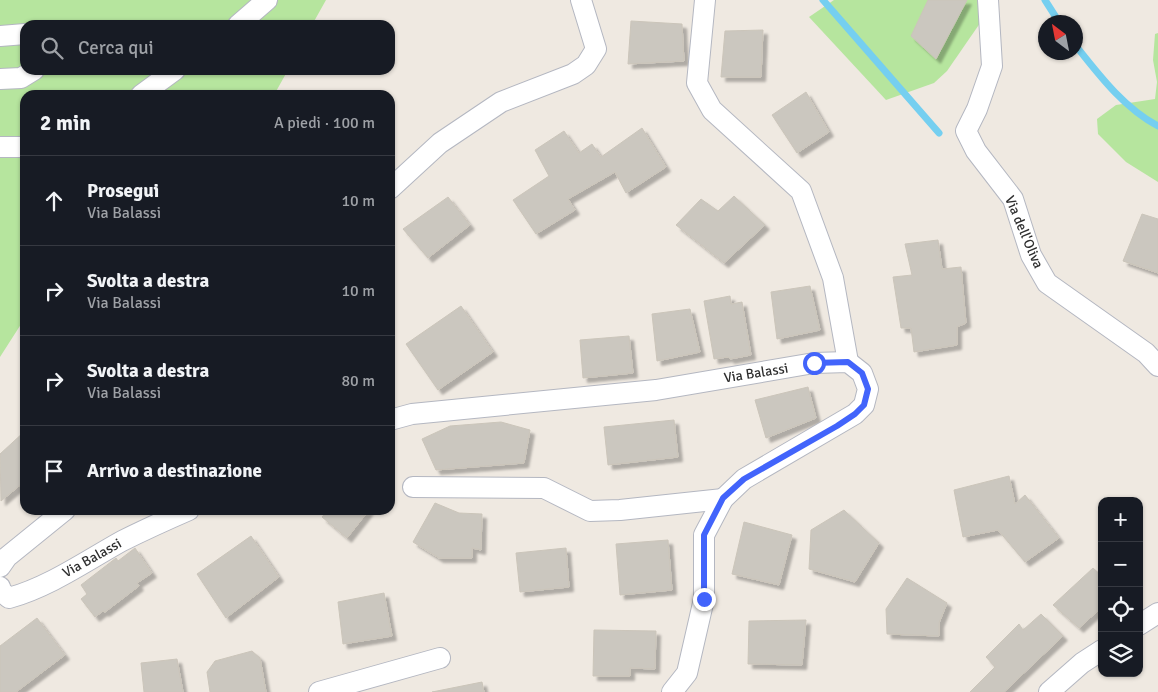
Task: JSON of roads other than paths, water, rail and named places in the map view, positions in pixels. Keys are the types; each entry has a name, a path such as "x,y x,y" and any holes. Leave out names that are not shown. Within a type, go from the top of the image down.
{"street":[{"path":"244,20 267,0"},
{"path":"395,184 440,143 501,102 573,74 586,65 596,49 581,0"},
{"path":"672,692 687,673 704,599 704,535 723,498 744,479 855,414 864,405 868,389 862,373 848,362 833,278 801,192 712,110 697,83 706,0"},
{"name":"Via dell'Oliva","path":"988,0 992,66 977,109 966,131 976,151 1013,199 1031,255 1047,283 1146,353 1158,366"},
{"path":"0,36 20,34"},
{"path":"0,79 21,78 26,75"},
{"path":"148,90 168,75"},
{"path":"0,147 20,147"},
{"name":"Via Balassi","path":"395,419 412,414 656,390 814,363 848,362"},
{"path":"412,487 544,488 590,511 620,510 723,498"},
{"path":"0,567 7,557 59,515"},
{"name":"Via Balassi","path":"0,587 1,591 9,598 22,594 50,581 124,540 177,515"},
{"path":"1143,622 1158,613"},
{"path":"1049,692 1082,662 1098,652"},
{"path":"319,692 440,658"}],"waterway":[{"path":"823,0 939,133"},
{"path":"1045,0 1055,15"},
{"path":"1083,55 1123,100 1146,119 1158,126"}]}
